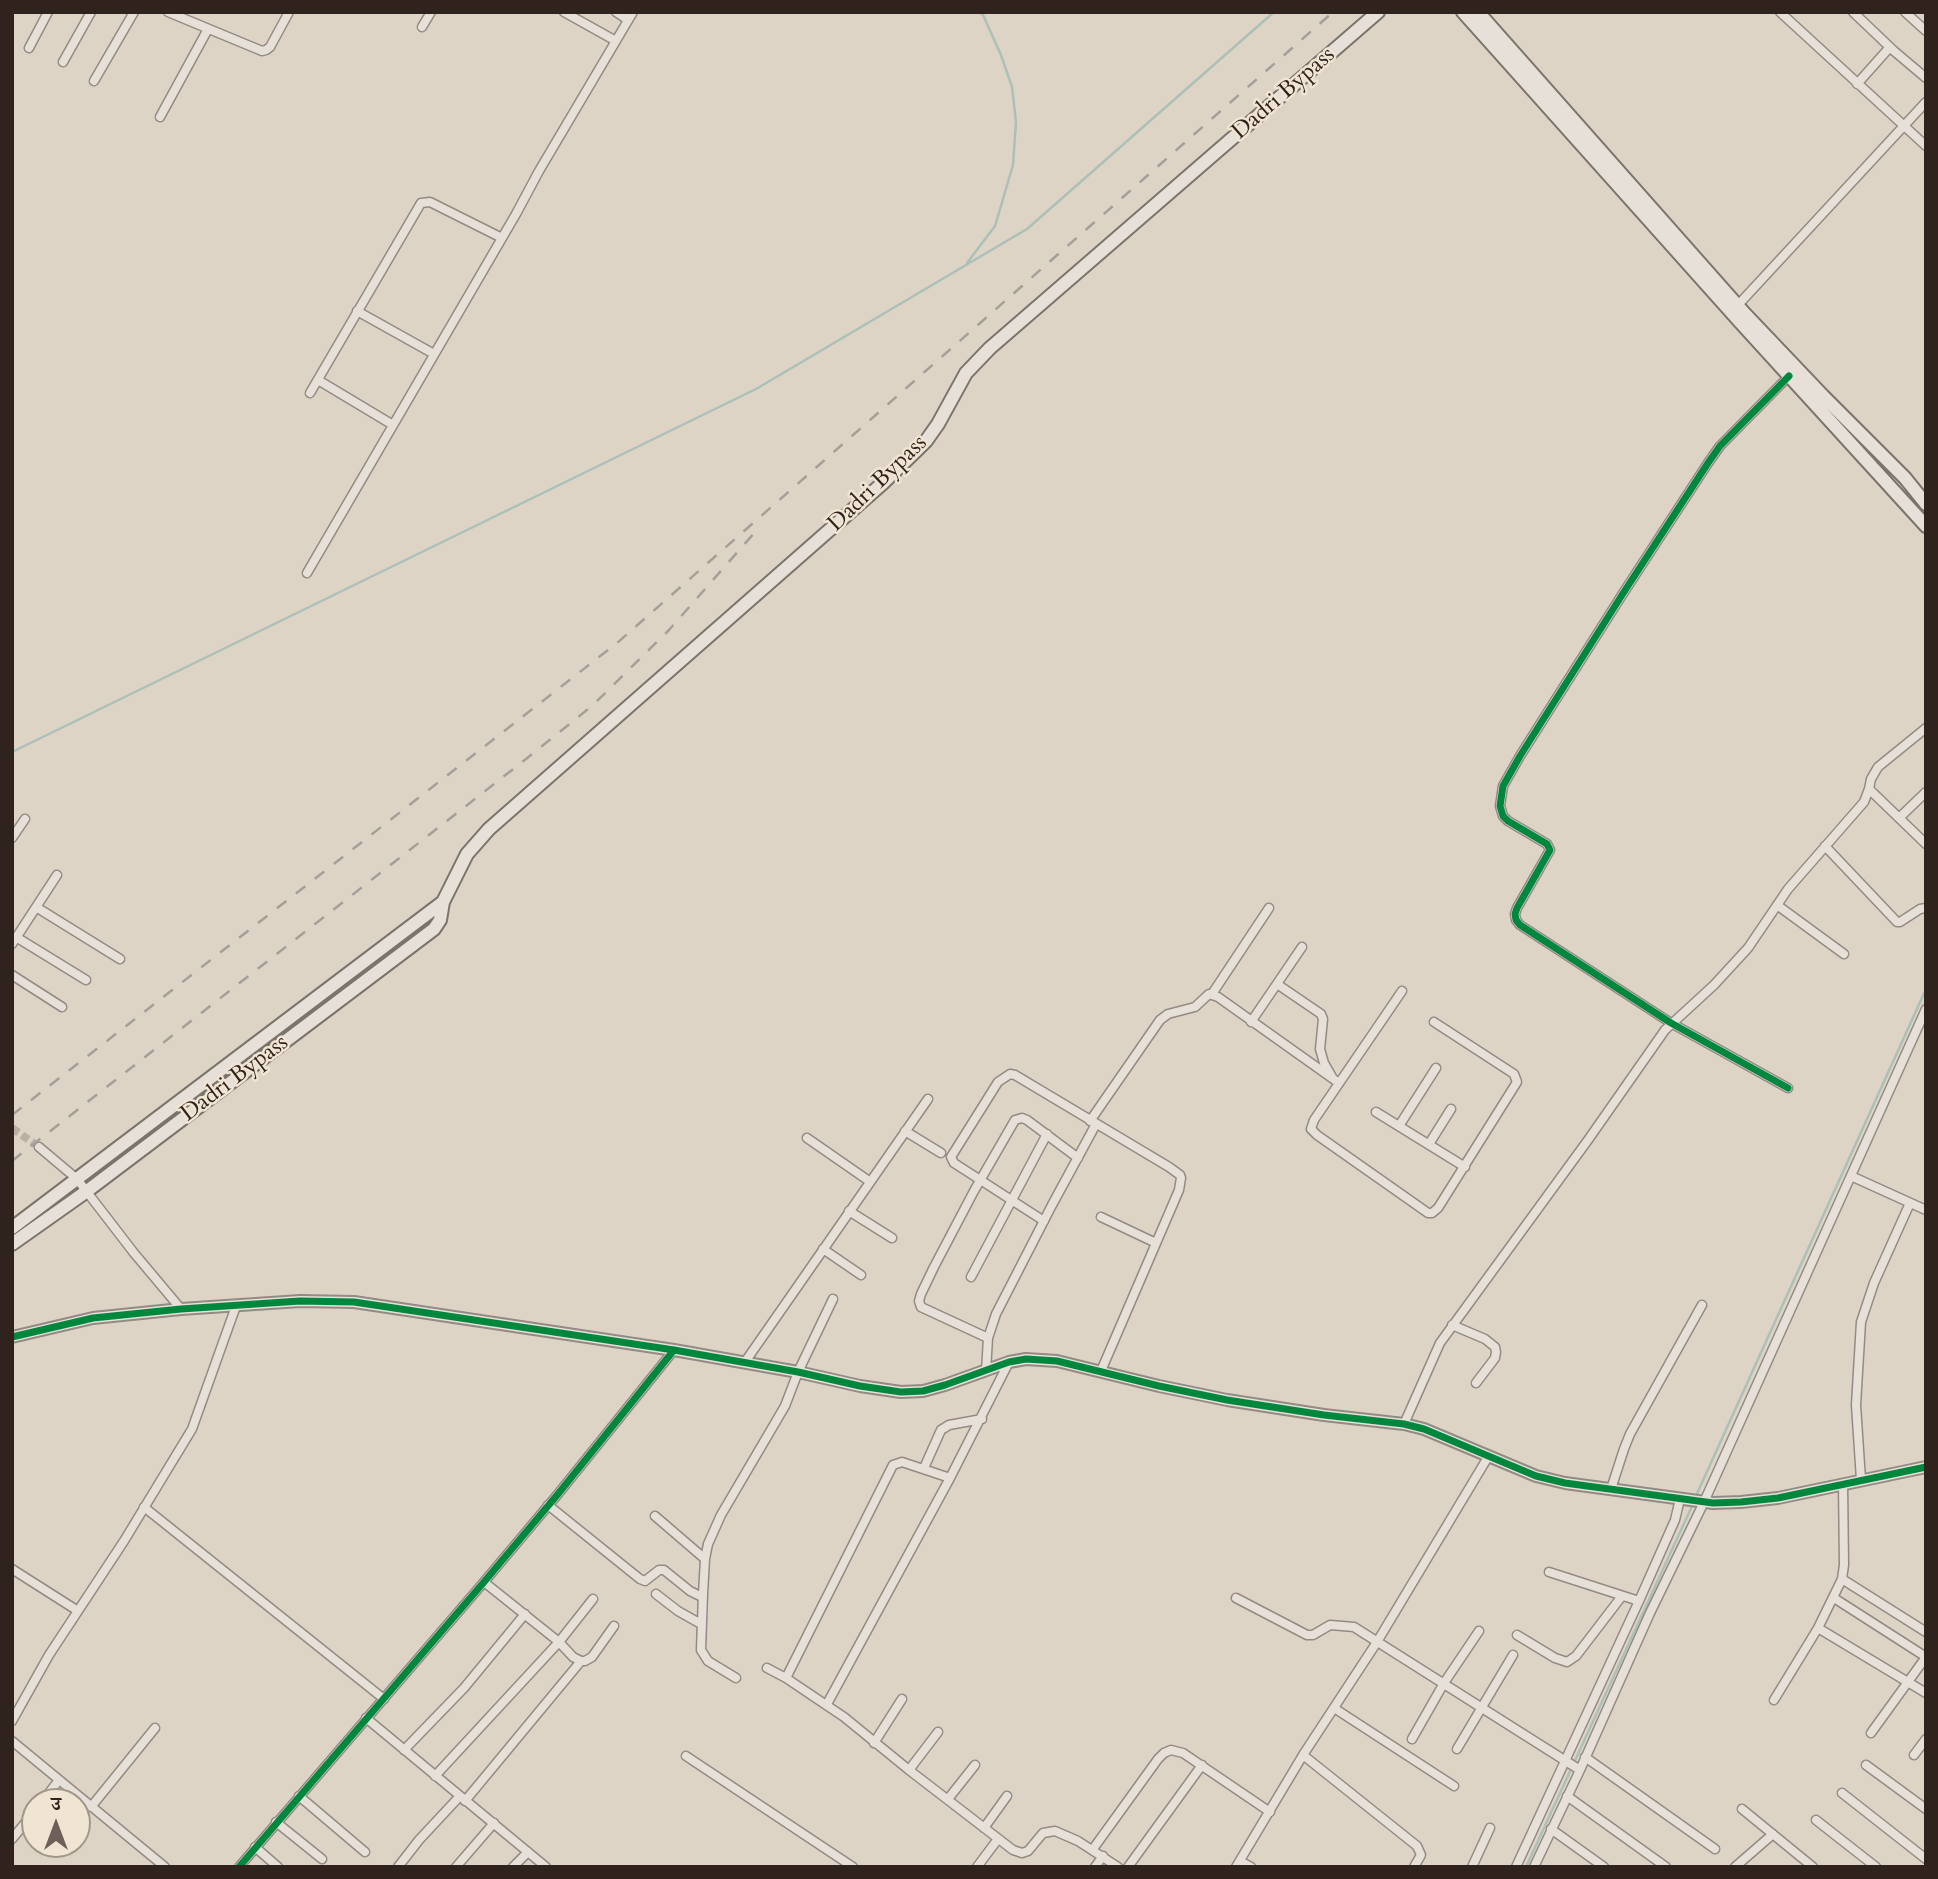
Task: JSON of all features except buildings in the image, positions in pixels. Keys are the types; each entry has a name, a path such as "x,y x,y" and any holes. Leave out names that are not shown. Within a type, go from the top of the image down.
{"main road":[{"name":"Dadri Bypass","path":"12,1244 88,1191 434,929 440,920 443,902 471,848 489,829 855,508 926,441 959,383 974,363 1378,12"},
{"path":"1462,12 1926,526"},
{"path":"1478,12 1738,305 1905,478 1926,504"},
{"name":"Dadri Bypass","path":"12,1228 443,902"}],"street":[{"path":"29,48 48,12"},
{"path":"63,62 91,12"},
{"path":"94,81 134,12"},
{"path":"168,12 258,50 271,47 289,12"},
{"path":"422,27 431,12"},
{"path":"564,12 616,41"},
{"path":"307,573 631,16 616,12"},
{"path":"1780,12 1926,146"},
{"path":"1853,12 1926,78"},
{"path":"1905,12 1926,31"},
{"path":"160,117 208,29"},
{"path":"1857,84 1890,47"},
{"path":"1738,305 1926,102"},
{"path":"310,393 421,203 430,202 502,238"},
{"path":"356,311 434,354"},
{"path":"1788,1088 1671,1023 1520,925 1516,920 1517,908 1550,850 1547,844 1508,821 1500,806 1501,792 1552,705 1708,463 1720,446 1789,376"},
{"path":"318,380 393,425"},
{"path":"1404,1424 1440,1343 1671,1023 1714,985 1735,962 1788,889 1859,809 1878,767 1926,728"},
{"path":"1869,789 1926,845"},
{"path":"1899,818 1926,792"},
{"path":"12,838 25,819"},
{"path":"1825,846 1897,922 1926,908"},
{"path":"57,876 14,940 86,980"},
{"path":"1777,905 1844,954"},
{"path":"36,907 120,959"},
{"path":"986,1371 988,1338 996,1314 1078,1158 1093,1123 1154,1027 1164,1016 1194,1008 1212,994 1269,908"},
{"path":"1251,1022 1302,947"},
{"path":"12,975 62,1006"},
{"path":"1277,984 1321,1014 1323,1019 1320,1049 1324,1063 1337,1082"},
{"path":"1402,991 1337,1082 1311,1125 1313,1132 1428,1213 1438,1208 1516,1087 1517,1078 1434,1022"},
{"path":"1212,994 1337,1082"},
{"path":"1535,1866 1567,1796 1573,1766 1585,1757 1926,1009"},
{"path":"1399,1126 1436,1068"},
{"path":"1044,1221 954,1163 951,1157 998,1082 1006,1075 1014,1075 1180,1175 1179,1191 1101,1371"},
{"path":"745,1362 928,1098"},
{"path":"1429,1144 1451,1110"},
{"path":"1376,1112 1465,1167"},
{"path":"988,1338 921,1307 919,1301 934,1268 1015,1120 1022,1118 1078,1158"},
{"path":"905,1131 941,1153"},
{"path":"971,1277 1047,1134"},
{"path":"807,1138 869,1181"},
{"path":"39,1147 88,1191 134,1253 181,1309"},
{"path":"1851,1176 1926,1210"},
{"path":"1861,1480 1856,1405 1861,1322 1874,1283 1910,1203"},
{"path":"849,1211 892,1238"},
{"path":"1101,1217 1156,1243"},
{"path":"823,1249 861,1275"},
{"path":"736,1678 702,1655 705,1559 715,1526 785,1406 833,1299"},
{"path":"12,1337 93,1318 300,1301 354,1302 674,1350 901,1392 923,1391 1009,1362 1026,1359 1057,1361 1227,1400 1404,1424 1424,1429 1536,1476 1564,1483 1700,1501 1741,1502 1778,1498 1926,1467"},
{"path":"1611,1489 1623,1449 1702,1305"},
{"path":"12,1721 42,1667 192,1429 236,1306"},
{"path":"1452,1325 1485,1339 1495,1347 1495,1358 1476,1383"},
{"path":"239,1867 484,1582 674,1350"},
{"path":"827,1704 982,1419 1009,1362"},
{"path":"924,1468 941,1430 949,1425 982,1419"},
{"path":"1251,1867 1238,1864 1303,1755 1377,1642 1488,1457"},
{"path":"786,1678 891,1467 902,1462 950,1478"},
{"path":"1774,1700 1818,1628 1842,1579 1843,1484"},
{"path":"1516,1867 1573,1766 1682,1499"},
{"path":"548,1505 640,1579 645,1581 664,1570 702,1597"},
{"path":"145,1507 384,1699"},
{"path":"655,1516 705,1559"},
{"path":"12,1569 78,1611"},
{"path":"1549,1572 1639,1601"},
{"path":"1842,1579 1926,1632"},
{"path":"484,1582 581,1661 592,1657 614,1626"},
{"path":"656,1594 701,1624"},
{"path":"1517,1635 1555,1658 1567,1662 1576,1656 1622,1596"},
{"path":"1236,1598 1307,1635 1313,1635 1325,1626 1354,1627 1573,1766"},
{"path":"1834,1598 1926,1657 1871,1733"},
{"path":"435,1776 559,1642 593,1599"},
{"path":"404,1751 464,1688 525,1614"},
{"path":"1818,1628 1926,1693"},
{"path":"1412,1739 1444,1683 1479,1631"},
{"path":"1457,1749 1513,1655"},
{"path":"398,1867 419,1840 462,1799 521,1735 581,1661"},
{"path":"767,1668 827,1704 1013,1850 1022,1853 1028,1851 1043,1833 1055,1831 1093,1849 1118,1867"},
{"path":"874,1743 902,1699"},
{"path":"1334,1708 1454,1786"},
{"path":"366,1718 546,1867"},
{"path":"155,1728 91,1807 165,1867"},
{"path":"909,1770 939,1732"},
{"path":"1914,1755 1926,1739"},
{"path":"12,1741 68,1788"},
{"path":"1093,1849 1164,1753 1176,1750 1183,1752 1270,1812"},
{"path":"1303,1755 1417,1846 1421,1855 1413,1867"},
{"path":"686,1756 853,1867"},
{"path":"1585,1757 1715,1849"},
{"path":"948,1799 975,1765"},
{"path":"1128,1867 1202,1765"},
{"path":"1866,1765 1926,1809"},
{"path":"53,1788 59,1780"},
{"path":"1842,1793 1926,1858"},
{"path":"299,1796 365,1852"},
{"path":"984,1828 1007,1796"},
{"path":"1567,1796 1666,1867"},
{"path":"1742,1809 1813,1867"},
{"path":"1816,1820 1875,1867"},
{"path":"276,1822 321,1859"},
{"path":"456,1867 494,1824"},
{"path":"1472,1867 1490,1828"},
{"path":"1551,1829 1604,1867"},
{"path":"1735,1867 1773,1834"},
{"path":"977,1867 998,1839"},
{"path":"255,1847 278,1867"},
{"path":"513,1867 528,1852"},
{"path":"1095,1867 1102,1856"}],"waterway":[{"path":"967,263 995,226 1013,165 1016,122 1012,87 1001,55 983,15 979,12"},
{"path":"12,752 756,389 1027,229 1274,12"},
{"path":"1695,1498 1926,989"},
{"path":"1526,1867 1693,1504"}],"tunnel":[{"path":"12,1128 39,1147"}],"railway":[{"path":"12,1115 617,643 1333,12"},
{"path":"12,1161 593,705 669,630 756,531"}],"cycle path":[{"path":"1788,1088 1671,1023 1520,925 1516,920 1517,908 1550,850 1547,844 1508,821 1500,806 1503,786 1520,756 1708,463 1720,446 1789,376"},
{"path":"12,1337 93,1318 300,1301 354,1302 674,1350 901,1392 923,1391 945,1385 1009,1362 1026,1359 1057,1361 1227,1400 1404,1424 1424,1429 1536,1476 1565,1483 1713,1503 1778,1498 1926,1467"},
{"path":"239,1867 484,1582 674,1350"}]}
